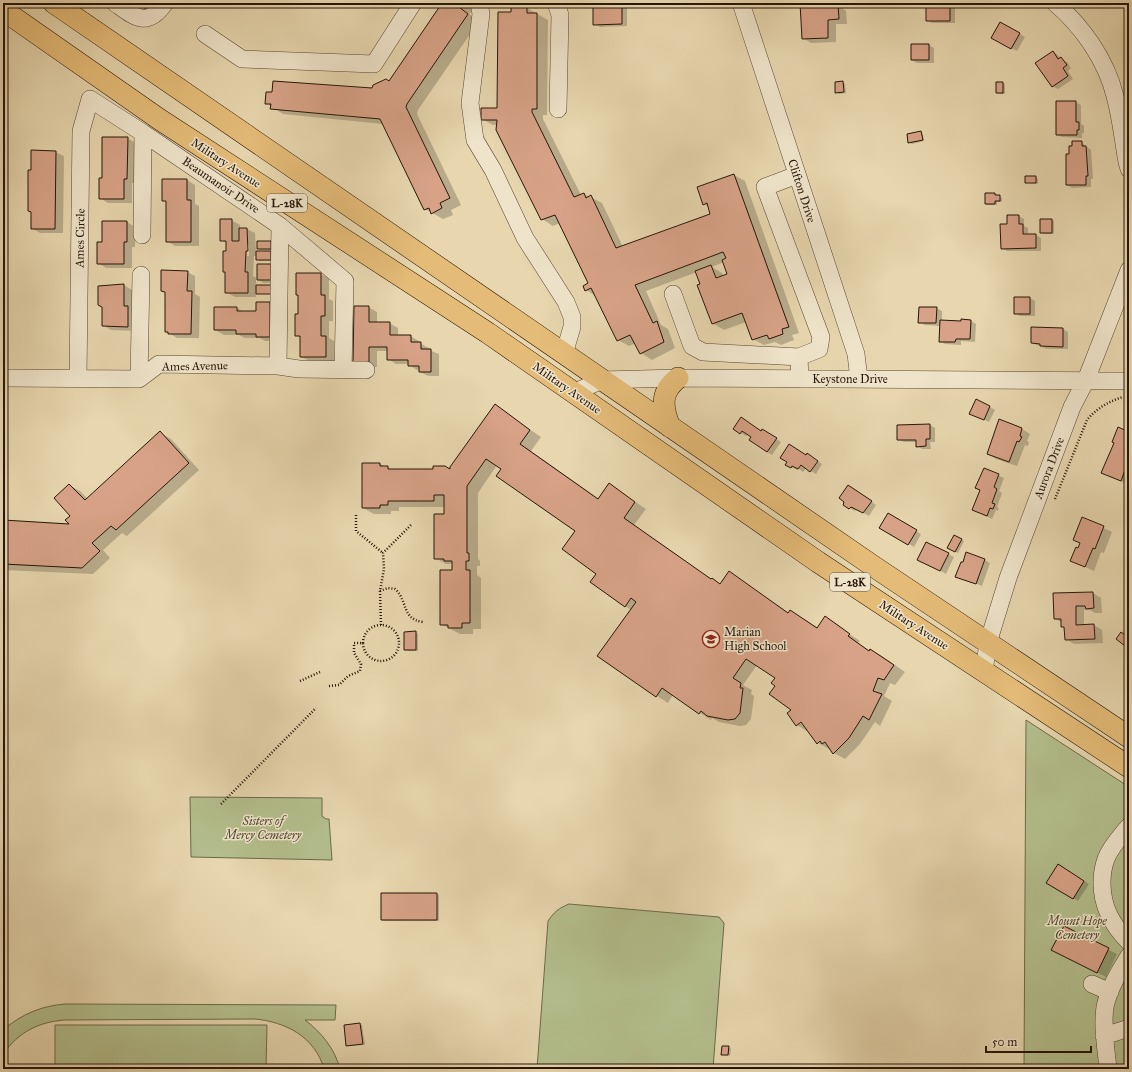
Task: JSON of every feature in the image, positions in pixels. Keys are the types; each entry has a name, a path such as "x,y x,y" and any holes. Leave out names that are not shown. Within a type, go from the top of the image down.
{"main road":[{"name":"L-28K","path":"54,3 873,566 1129,737"},
{"name":"Military Avenue","path":"3,10 159,119 488,333 818,562 1129,767"},
{"path":"670,427 664,414 663,404 668,388 678,378"}],"street":[{"path":"115,3 135,17 144,19 154,15 165,3"},
{"path":"205,34 242,59 374,64 413,3"},
{"path":"478,3 481,14 470,103 475,140 493,170 525,238 566,302 572,317 572,327 564,354"},
{"path":"556,3 560,15 558,110"},
{"name":"Clifton Drive","path":"741,3 856,354 859,379"},
{"path":"1055,3 1082,30 1098,53 1108,74 1116,101 1126,162 1129,169"},
{"name":"Beaumanoir Drive","path":"90,99 144,133 280,226 345,281 343,370"},
{"name":"Ames Circle","path":"78,379 81,131 90,99"},
{"path":"142,235 144,133"},
{"path":"673,294 692,346 703,352 799,357 819,349 821,337 765,187 797,175"},
{"path":"278,366 280,226"},
{"name":"Aurora Drive","path":"984,671 988,643 1013,564 1064,427 1086,380 1129,270"},
{"path":"3,378 139,379 141,275"},
{"path":"799,357 800,379"},
{"name":"Ames Avenue","path":"139,379 159,364 278,366 299,369 366,370"},
{"name":"Keystone Drive","path":"574,393 602,380 678,378 1086,380 1127,388"},
{"path":"1129,826 1115,843 1102,870 1102,886 1109,918 1114,926 1129,942"},
{"path":"1108,1069 1104,1036 1105,1006 1110,992 1128,963"},
{"path":"1092,984 1110,992"},
{"path":"1104,1036 1129,1028"}],"path":[{"path":"1053,506 1087,420 1093,413 1116,399 1127,388"},
{"path":"356,515 356,531 383,553 384,569 380,591 381,625"},
{"path":"383,553 412,524"},
{"path":"380,591 388,588 395,589 401,596 404,607 411,618 415,621 423,622"},
{"path":"381,625 393,629 398,635 400,642 399,649 395,655 389,660 382,662 375,661 369,657 364,651 363,643 367,631 373,627 381,625"},
{"path":"330,686 339,685 348,676 360,670 361,664 354,653 354,643 363,643"},
{"path":"300,681 320,672"},
{"path":"221,804 316,708"}],"green space":[{"name":"Mount Hope Cemetery","path":"1026,720 1129,787 1129,1069 1024,1069"},
{"name":"Sisters of Mercy Cemetery","path":"190,797 322,798 322,816 329,819 332,860 191,857"},
{"path":"569,904 719,917 724,923 713,1069 537,1069 548,921 552,915 562,907"},
{"path":"65,1004 336,1005 335,1020 305,1020 317,1030 327,1042 335,1055 340,1069 324,1069 314,1048 298,1033 278,1024 255,1019 55,1021 38,1026 23,1034 9,1046 3,1054 3,1030 10,1024 25,1015 40,1009"},
{"path":"55,1025 267,1025 266,1069 55,1069"}],"building":[{"path":"127,3 149,3 142,13"},
{"path":"442,3 462,3 459,7 468,14 406,107 450,198 440,203 442,208 431,214 429,208 424,210 380,119 270,109 271,104 265,104 266,92 272,92 273,81 372,88 373,85 386,79 389,81"},
{"path":"800,3 820,3 820,5 827,5 827,3 835,3 835,5 838,5 839,19 828,20 828,38 802,39"},
{"path":"926,3 950,3 950,21 926,21"},
{"path":"622,4 622,24 593,25 593,5"},
{"path":"511,7 527,7 527,13 537,13 537,109 532,109 532,112 574,197 584,193 586,198 591,195 616,248 710,214 707,203 703,205 697,187 734,174 789,327 782,329 783,334 769,339 767,335 752,340 742,313 712,324 697,285 700,284 695,271 711,265 716,278 727,274 722,260 726,258 723,252 635,285 653,323 657,321 664,342 640,354 630,335 617,341 591,288 585,291 583,286 588,283 555,215 541,220 496,130 497,120 481,120 481,108 497,108 498,12 511,12"},
{"path":"1000,22 1020,33 1011,49 991,38"},
{"path":"911,44 929,44 929,60 911,60"},
{"path":"1053,51 1058,59 1061,57 1067,65 1063,68 1068,76 1052,87 1035,63"},
{"path":"843,81 844,92 835,93 835,82"},
{"path":"996,82 1003,82 1003,93 996,93"},
{"path":"1056,101 1076,101 1076,122 1079,122 1079,130 1077,130 1077,135 1056,135"},
{"path":"921,131 923,140 908,143 907,134"},
{"path":"102,137 128,137 127,179 124,179 124,199 99,199 99,178 102,178"},
{"path":"1072,141 1082,141 1082,146 1086,146 1088,176 1086,176 1086,185 1066,185 1066,154 1069,154 1069,146 1072,146"},
{"path":"31,150 56,151 55,229 31,229 31,212 28,211 28,170 31,170"},
{"path":"1025,176 1036,176 1036,183 1025,183"},
{"path":"162,179 187,179 187,200 191,200 191,242 166,242 166,201 162,201"},
{"path":"985,193 995,193 995,195 1000,195 1000,201 995,201 995,204 985,204"},
{"path":"1007,215 1019,215 1019,224 1023,224 1023,234 1036,234 1036,248 1001,249 1000,224 1007,224"},
{"path":"220,219 232,219 232,241 239,241 239,228 247,228 248,251 246,251 245,272 248,272 248,293 225,293 223,251 226,251 226,241 220,241"},
{"path":"1040,219 1052,219 1052,233 1040,233"},
{"path":"102,221 127,221 127,242 124,242 124,264 97,264 97,242 102,242"},
{"path":"257,241 271,241 271,249 257,249"},
{"path":"256,251 271,251 271,260 256,260"},
{"path":"257,264 271,264 271,280 257,280"},
{"path":"161,270 188,271 187,291 192,291 191,334 168,334 168,332 165,332 165,292 161,291"},
{"path":"296,273 321,273 321,295 325,295 325,316 321,316 321,336 326,336 326,357 300,357 300,336 295,336 295,314 298,314"},
{"path":"124,284 124,306 128,306 128,327 102,326 102,307 98,305 98,286"},
{"path":"256,285 271,285 271,294 256,294"},
{"path":"1014,297 1030,297 1030,314 1014,314"},
{"path":"256,302 270,302 270,337 256,337 256,334 236,334 236,330 214,330 214,307 237,307 237,311 256,311"},
{"path":"354,306 369,306 369,322 390,322 390,335 411,335 411,342 421,342 421,349 431,349 431,372 419,372 419,366 408,366 408,360 387,360 387,347 369,347 369,363 353,363"},
{"path":"919,307 937,307 936,323 918,323"},
{"path":"961,319 971,320 970,339 956,339 955,342 939,342 940,320 961,321"},
{"path":"1031,327 1063,328 1063,347 1040,346 1040,344 1031,343"},
{"path":"976,399 990,406 984,420 969,414"},
{"path":"495,404 530,430 520,444 598,499 609,483 635,502 624,518 711,579 712,578 720,584 729,571 788,613 790,610 817,628 825,616 850,634 848,636 869,651 870,649 894,665 884,680 878,678 873,691 882,694 869,720 863,716 849,738 833,754 825,742 822,744 820,741 817,744 801,722 796,726 787,713 791,710 769,694 775,686 771,683 775,678 746,659 733,678 741,683 740,688 743,688 740,713 735,719 728,720 707,716 701,711 699,714 662,688 656,697 597,656 636,602 631,598 625,607 590,582 596,574 562,549 575,531 496,476 501,469 486,459 467,486 467,553 469,553 469,561 466,561 466,570 470,570 470,623 462,623 462,628 448,628 448,625 440,625 440,570 452,570 452,561 434,559 434,514 444,514 444,495 434,495 434,501 388,501 388,505 380,505 380,508 362,508 362,463 380,463 380,466 388,466 388,469 433,469 433,466 445,466 450,469"},
{"path":"741,417 761,431 762,429 777,438 767,452 749,440 751,437 742,431 740,434 733,429"},
{"path":"999,419 1022,428 1020,436 1022,437 1019,442 1017,441 1009,462 987,454"},
{"path":"930,424 930,439 926,439 926,446 916,447 916,440 897,440 897,425"},
{"path":"1118,427 1129,432 1129,469 1126,467 1121,481 1101,473 1114,443 1112,442"},
{"path":"160,431 189,463 116,530 111,526 92,543 100,551 82,568 3,564 3,520 69,524 65,520 70,516 54,498 69,484 85,500"},
{"path":"789,444 806,455 807,453 818,461 810,472 801,465 798,469 785,465 787,462 780,458"},
{"path":"984,468 999,474 994,487 997,489 992,503 995,504 993,509 990,508 987,516 972,510 980,490 975,488"},
{"path":"848,485 872,501 863,513 851,507 849,509 843,505 844,502 839,498"},
{"path":"888,513 917,530 908,545 879,528"},
{"path":"1082,517 1104,526 1095,549 1093,548 1085,567 1070,561 1076,547 1078,548 1080,543 1073,540"},
{"path":"954,535 962,539 955,552 947,548"},
{"path":"926,542 949,553 940,571 917,560"},
{"path":"966,552 985,559 976,584 955,577 961,562 963,562"},
{"path":"1093,592 1094,608 1086,609 1085,606 1076,606 1076,625 1094,624 1095,639 1065,640 1064,627 1061,627 1061,619 1054,619 1053,593"},
{"path":"416,631 416,650 404,650 404,632"},
{"path":"1121,632 1129,638 1125,646 1116,639"},
{"path":"1058,864 1084,881 1073,899 1046,883"},
{"path":"381,893 437,893 437,920 381,920"},
{"path":"1064,926 1109,948 1097,973 1051,950"},
{"path":"360,1023 363,1044 346,1046 344,1025"},
{"path":"722,1046 729,1046 728,1055 721,1055"}],"place":[{"name":"Marian High School","path":"711,639"}]}
